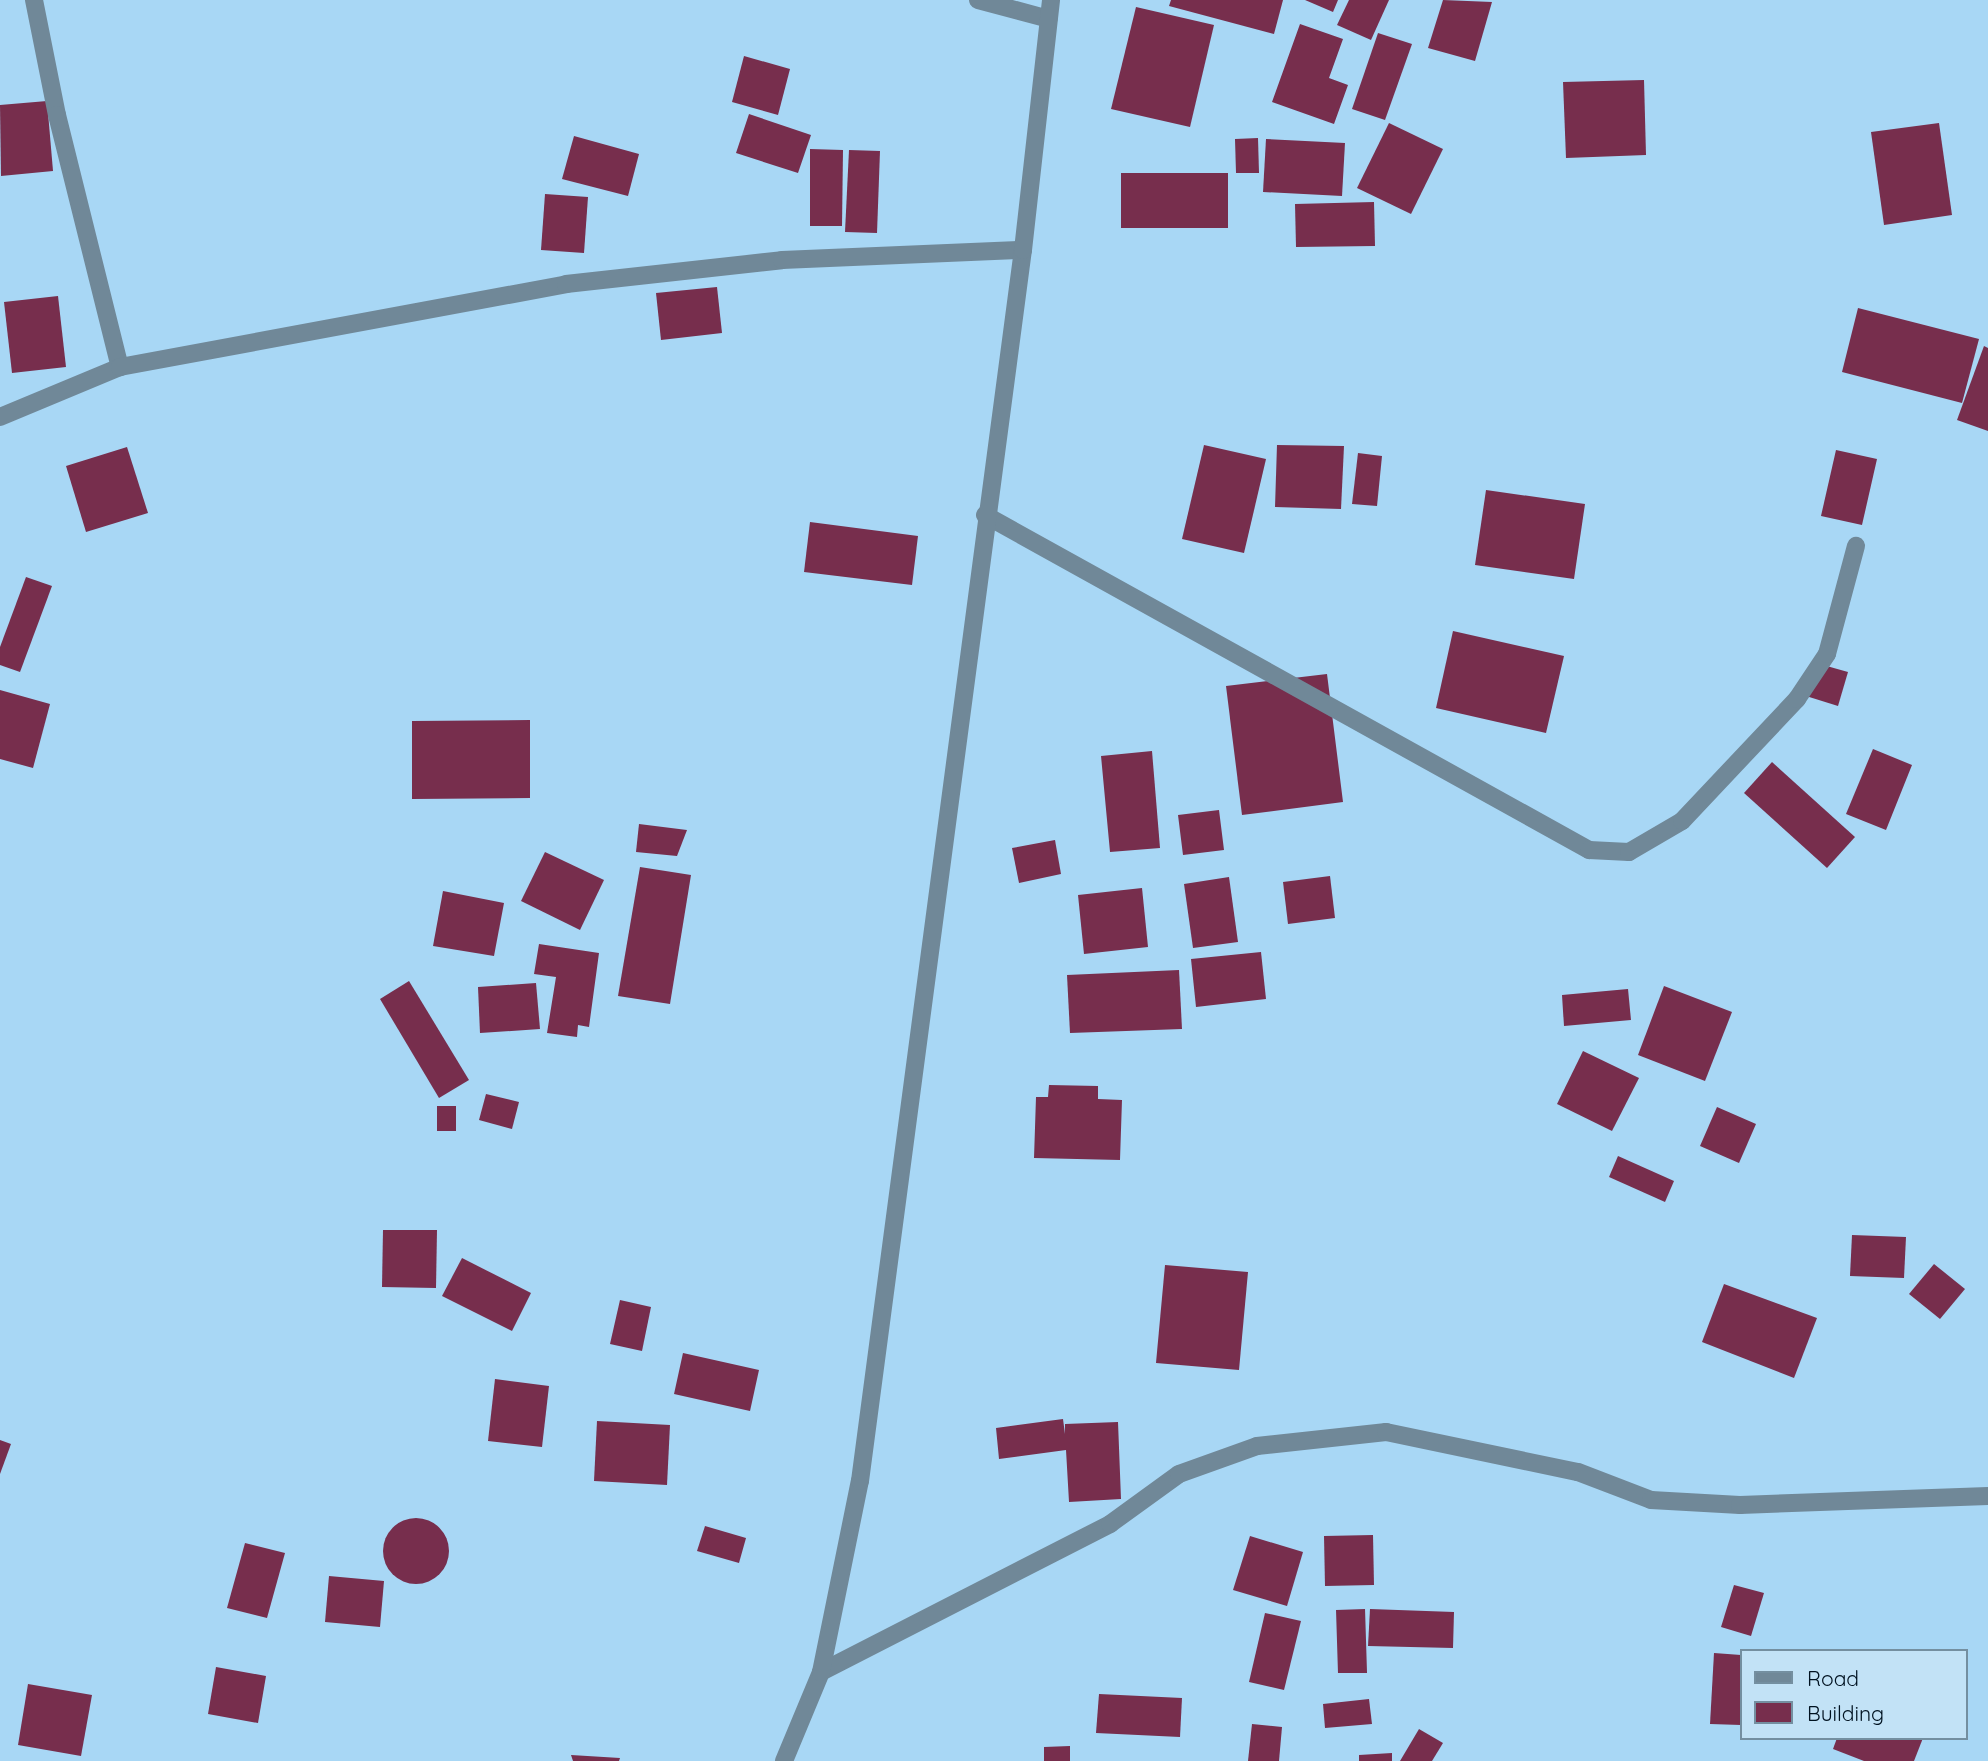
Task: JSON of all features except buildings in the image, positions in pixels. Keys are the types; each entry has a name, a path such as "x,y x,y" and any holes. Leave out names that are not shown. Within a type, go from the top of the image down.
{"street":[{"path":"34,0 60,128 120,367"},
{"path":"978,0 1049,19"},
{"path":"785,1761 821,1672 860,1480 985,515 1023,250 1051,0"},
{"path":"0,417 120,367 566,284 782,260 1023,250"},
{"path":"985,515 1589,850 1629,852 1682,821 1797,699 1827,654 1856,547"},
{"path":"821,1672 1110,1524 1179,1474 1257,1446 1386,1432 1578,1472 1651,1500 1740,1505 1988,1496"}]}
